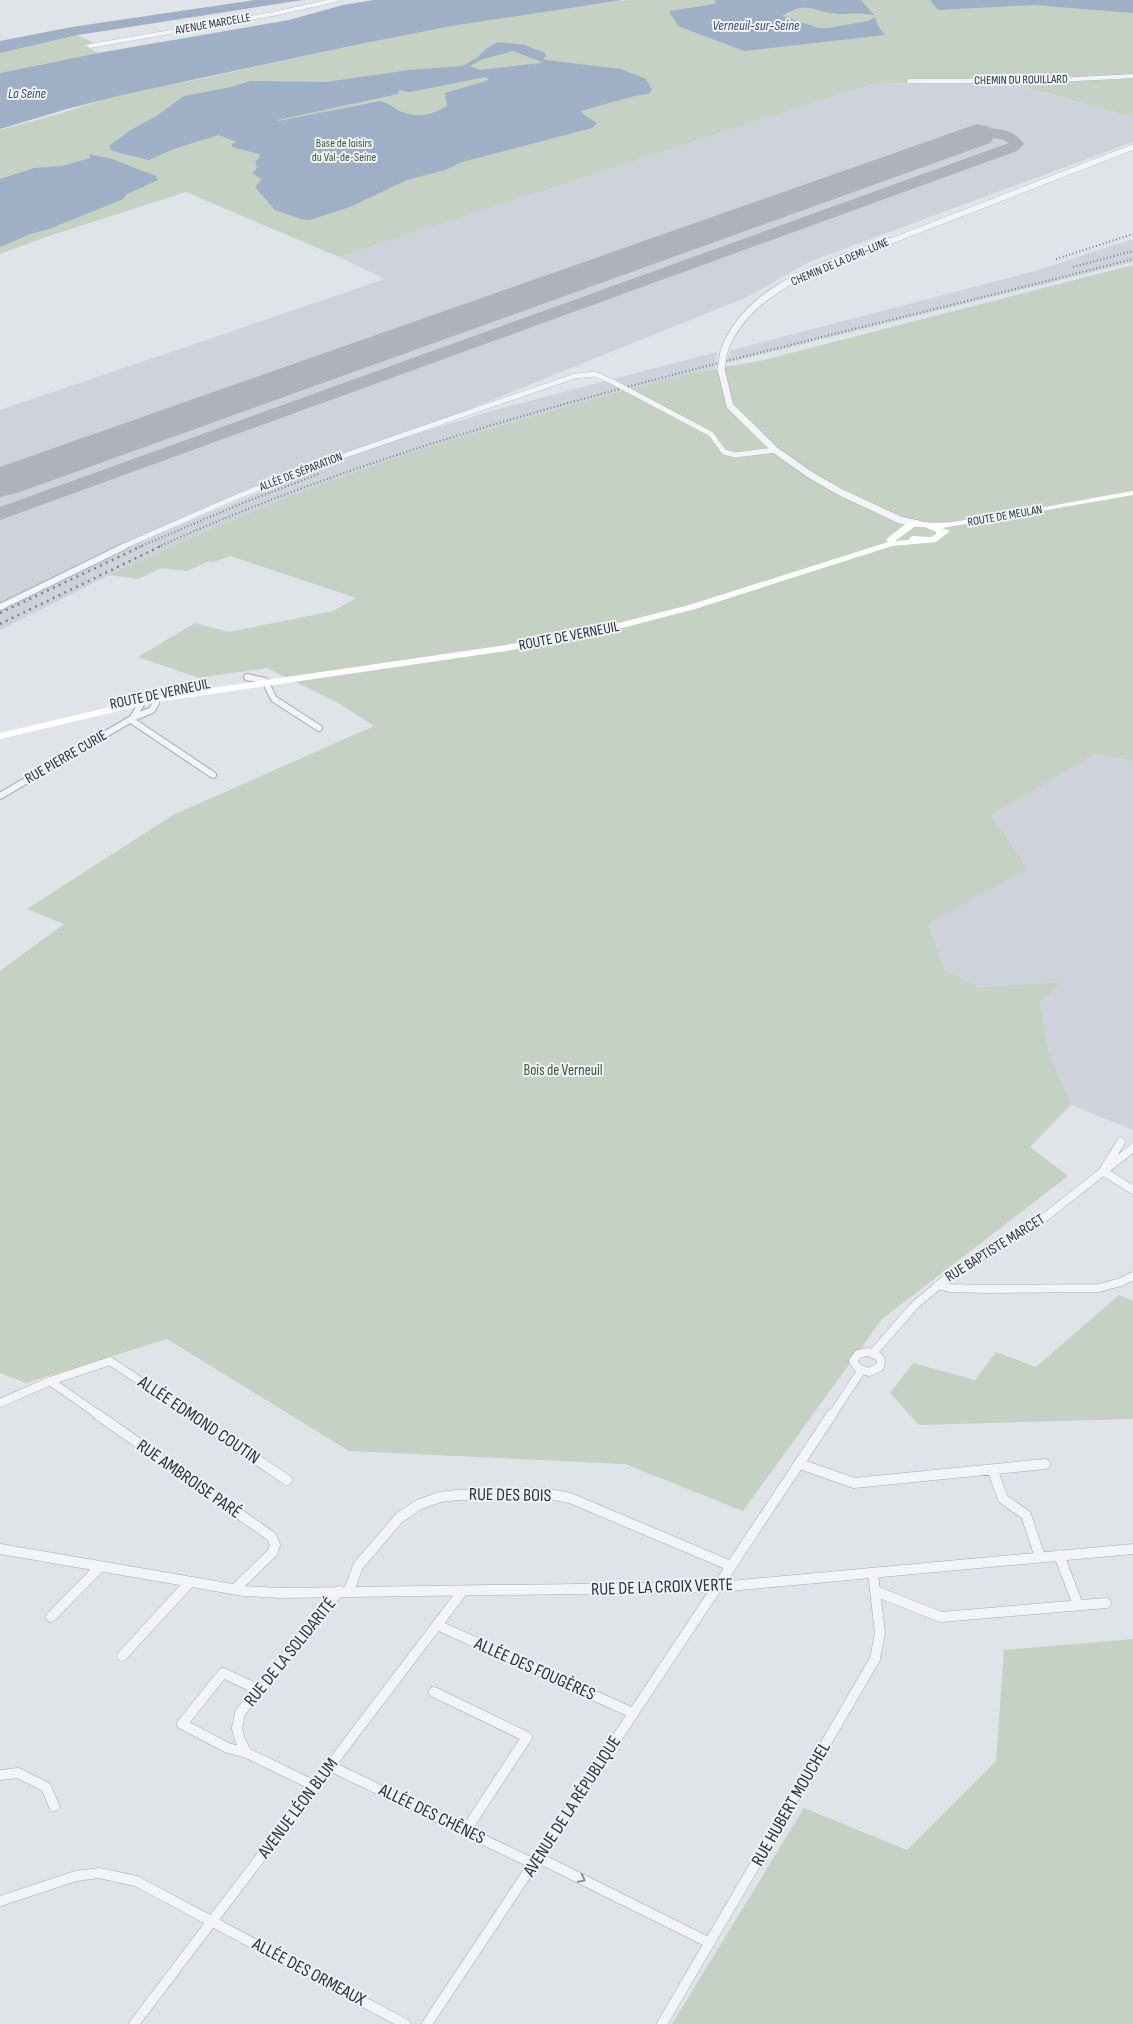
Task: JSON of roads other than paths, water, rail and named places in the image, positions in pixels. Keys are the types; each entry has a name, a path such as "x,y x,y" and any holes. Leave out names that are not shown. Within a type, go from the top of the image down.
{"main road":[{"name":"ROUTE DE MEULAN","path":"919,541 933,540 953,529 1133,493"},
{"name":"ROUTE DE MEULAN","path":"918,524 938,526 1082,503"},
{"name":"ROUTE DE VERNEUIL","path":"20,730 115,708 149,698 506,648 602,630 692,607 822,560 897,537 908,526 918,524"},
{"path":"928,525 939,530 940,535"},
{"path":"904,531 908,538 919,541"},
{"name":"ROUTE DE VERNEUIL","path":"770,580 891,544 908,540 919,541"},
{"name":"ROUTE DE VERNEUIL","path":"0,736 73,714 247,677 338,667 363,667"}],"street":[{"name":"AVENUE MARCELLE","path":"90,46 273,14 336,0"},
{"name":"CHEMIN DU ROUILLARD","path":"909,81 1041,81 1133,76"},
{"name":"CHEMIN DE LA DEMI-LUNE","path":"918,524 900,520 840,492 770,450 730,406 721,369 724,351 731,333 741,319 758,302 812,271 1133,147"},
{"name":"ALLÉE DE SÉPARATION","path":"0,606 150,535 313,466 575,376 595,374 613,382 711,434 724,452 735,454 770,450"},
{"path":"770,450 808,479 889,520 904,531"},
{"path":"247,677 265,682 274,699 319,728"},
{"path":"132,719 149,698"},
{"name":"RUE PIERRE CURIE","path":"0,796 132,719 152,710 155,707 149,698"},
{"path":"115,708 130,711 132,719 213,775"},
{"name":"RUE BAPTISTE MARCET","path":"1104,1171 1121,1142"},
{"name":"RUE BAPTISTE MARCET","path":"873,1354 888,1334 915,1305 953,1273 1035,1225 1133,1148"},
{"path":"1104,1171 1133,1190"},
{"path":"938,1285 951,1288 997,1289 1099,1288 1121,1282 1133,1276"},
{"path":"862,1352 873,1354 881,1360 880,1367 872,1372 861,1371 854,1365 854,1357 862,1352"},
{"name":"ALLÉE EDMOND COUTIN","path":"50,1381 110,1361 287,1480"},
{"path":"718,1587 861,1371"},
{"path":"0,1403 50,1381"},
{"name":"RUE AMBROISE PARÉ","path":"50,1381 272,1538 275,1546 273,1552 235,1589"},
{"path":"800,1464 854,1483 993,1471 1045,1464"},
{"path":"993,1471 1003,1498 1026,1515 1040,1557"},
{"name":"RUE DES BOIS","path":"344,1591 358,1566 399,1518 418,1505 440,1497 457,1494 544,1493 570,1498 731,1566"},
{"name":"RUE DE LA CROIX VERTE","path":"0,1549 190,1582 280,1593 718,1587 1133,1549"},
{"path":"1059,1555 1078,1605"},
{"path":"51,1617 100,1567"},
{"name":"RUE HUBERT MOUCHEL","path":"662,2024 875,1659 880,1634 873,1572"},
{"path":"122,1656 190,1582"},
{"name":"AVENUE DE LA RÉPUBLIQUE","path":"427,2024 718,1587"},
{"name":"RUE DE LA SOLIDARITÉ","path":"247,1753 240,1740 237,1728 240,1713 344,1591"},
{"path":"875,1591 941,1617 1106,1603"},
{"name":"AVENUE LÉON BLUM","path":"134,2024 462,1592"},
{"name":"ALLÉE DES FOUGÈRES","path":"437,1625 633,1713"},
{"path":"259,1690 223,1673 182,1724 228,1748 247,1753 315,1786"},
{"path":"434,1692 527,1737 466,1830"},
{"name":"ALLÉE DES CHÊNES","path":"330,1766 710,1943"},
{"path":"0,1775 18,1773 46,1787 54,1806"},
{"name":"ALLÉE DES ORMEAUX","path":"0,1901 76,1876 99,1873 136,1881 405,2024"}],"water":[{"name":"La Seine","path":"255,0 303,0 78,35 0,53 0,41 72,27"},
{"name":"La Seine","path":"374,0 623,0 451,26 360,44 122,95 0,129 0,73 98,53 289,20 343,5"},
{"name":"Verneuil-sur-Seine","path":"714,0 861,0 874,15 838,14 804,8 791,11 782,16 819,28 868,21 875,17 878,26 885,35 744,51 678,26 669,11 715,4 716,1"},
{"path":"930,0 1133,0 1133,13 1034,5 938,10"},
{"path":"498,42 525,45 545,53 546,56 543,59 546,60 621,69 646,79 652,90 648,94 634,96 581,111 585,116 597,123 592,128 462,162 445,170 407,180 350,207 309,220 275,210 255,187 262,179 252,173 257,168 255,162 260,157 259,154 232,147 232,144 237,142 219,135 174,149 149,160 112,151 109,146 184,96 251,81 326,82 409,70 462,66 477,58 487,48","holes":["513,51 542,62 480,70 470,66 480,60","486,77 489,80 445,93 447,106 426,114 405,113 380,101 278,121 398,94 399,90 410,92"]},
{"path":"89,154 112,159 156,176 158,180 127,194 123,199 116,202 0,247 0,179 34,168 62,166 90,158"}],"railway":[{"path":"1056,259 1133,234"},
{"path":"1073,267 1133,251"},
{"path":"158,547 225,518 362,467 570,402 1133,259"},
{"path":"139,547 238,505 319,474"},
{"path":"0,613 142,546"},
{"path":"0,624 161,546"}],"park label":[{"name":"Base de loisirs du Val-de-Seine","path":"344,150"},
{"name":"Bois de Verneuil","path":"563,1070"}]}
